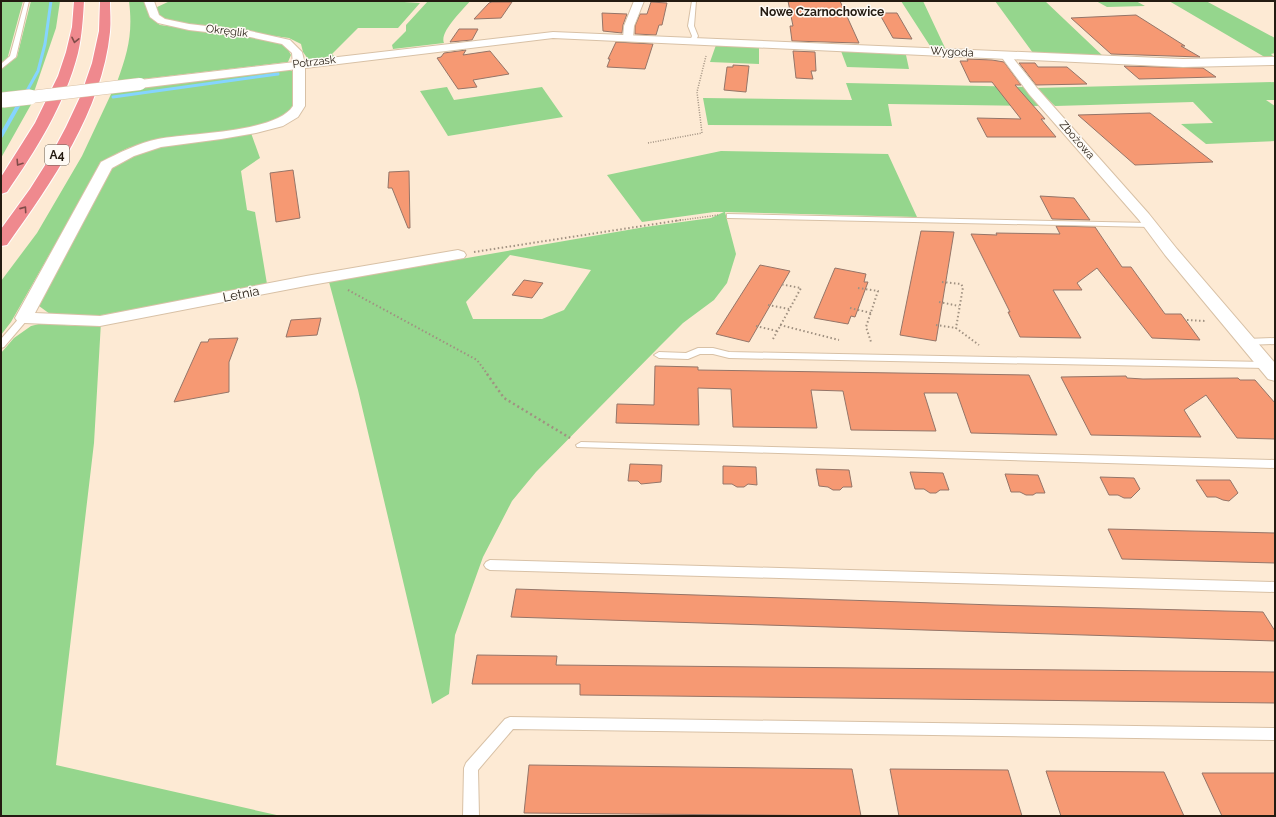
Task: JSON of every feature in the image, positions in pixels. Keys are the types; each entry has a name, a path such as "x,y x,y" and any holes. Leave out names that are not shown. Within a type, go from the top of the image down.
{"highway":[{"name":"A4","path":"1,189 35,136 59,89 74,48 79,17 79,1"},
{"name":"A4","path":"1,241 34,194 52,164 87,97 103,45 106,24 105,1"}],"street":[{"path":"628,38 629,26 639,1"},
{"name":"Okręglik","path":"153,4 155,17 167,23 250,34 286,42 297,52 299,64"},
{"name":"Potrzask","path":"2,100 494,40 554,35 628,38"},
{"name":"Wygoda","path":"628,38 1183,63 1275,61"},
{"name":"Zbożowa","path":"1005,55 1033,91 1144,224 1171,252 1270,370"},
{"path":"24,318 106,165 129,153 159,143 228,134 279,123 294,114 299,106 299,64"},
{"name":"Letnia","path":"24,318 100,321 458,255"}],"lane":[{"path":"1,67 13,57 27,1"},
{"path":"693,41 695,36 691,26 694,1"},
{"path":"730,216 1144,224"},
{"path":"1,345 24,318"},
{"path":"1246,342 1275,341"},
{"path":"660,355 688,356 698,351 709,351 729,355 1270,370"},
{"path":"581,445 1275,464"},
{"path":"490,565 1275,587"},
{"path":"471,816 471,768 510,723 1275,734"}],"path":[{"path":"648,143 702,133 697,92 702,66 711,42"},
{"path":"458,255 710,215 730,216"},
{"path":"327,278 477,360 504,398 581,445"},
{"path":"942,282 961,284 963,287 956,328"},
{"path":"773,339 801,288 780,284"},
{"path":"858,288 878,291 866,327 871,342"},
{"path":"939,302 959,306"},
{"path":"768,305 789,309"},
{"path":"850,308 871,313"},
{"path":"1187,320 1209,321"},
{"path":"780,324 839,340"},
{"path":"936,325 956,328 980,346"},
{"path":"756,326 777,331"}],"green space":[{"path":"1,1 23,1 7,60 1,64"},
{"path":"31,1 60,1 56,28 34,92 1,97 1,69 17,57"},
{"path":"129,1 146,1 151,18 160,25 277,40 286,46 291,55 288,62 117,82 129,42"},
{"path":"170,1 388,1 420,3 398,28 358,28 332,54 335,57 308,59 303,52 301,44 289,38 165,21 158,17 155,8"},
{"path":"428,1 470,1 448,27 443,38 444,43 393,49 392,45 406,31 406,25"},
{"path":"901,1 923,1 946,50 932,49"},
{"path":"995,1 1045,1 1104,57 1033,53"},
{"path":"1096,1 1136,1 1145,6 1107,7"},
{"path":"1169,1 1206,1 1275,38 1275,53 1271,54 1275,58 1268,59"},
{"path":"716,45 759,47 759,64 710,62"},
{"path":"841,51 906,55 909,69 847,67"},
{"path":"287,69 294,72 294,107 282,118 258,126 152,142 128,148 116,154 105,164 86,190 11,322 1,335 1,281 37,233 82,156 112,92"},
{"path":"1275,82 1275,100 1266,100 1275,106 1275,141 1206,144 1181,124 1213,123 1193,102 1055,106 1036,88"},
{"path":"846,83 1025,87 1043,106 888,104 892,126 708,125 703,98 852,100"},
{"path":"447,87 454,100 542,87 563,117 448,136 420,91"},
{"path":"33,101 1,158 1,105"},
{"path":"251,133 260,158 241,171 247,210 255,212 267,284 92,317 50,314 39,306 105,178 113,168 129,157 151,148"},
{"path":"721,151 888,154 917,217 725,212 736,254 727,283 714,300 683,323 659,347 536,472 512,501 483,557 455,635 449,694 432,704 358,390 329,282 645,227 711,218 724,212 714,212 642,222 607,175","holes":["510,255 591,270 564,310 542,319 473,319 466,302"]},
{"path":"101,322 94,443 56,765 281,816 1,816 1,353 14,338 31,326 43,323 75,326"}],"building":[{"path":"788,1 840,1 859,43 792,41 790,26 793,26"},
{"path":"512,2 501,18 474,19 489,3"},
{"path":"651,2 667,3 662,25 659,25 656,35 635,34 635,26 640,14 647,14"},
{"path":"602,13 627,14 622,33 603,31"},
{"path":"879,13 897,13 912,39 893,38"},
{"path":"1136,15 1185,46 1181,46 1200,57 1111,54 1071,18"},
{"path":"459,29 478,29 472,40 450,42"},
{"path":"616,42 653,44 645,69 607,67 610,59 608,59"},
{"path":"466,50 463,55 490,51 509,74 473,80 477,87 458,89 437,58 441,57 444,53"},
{"path":"793,51 815,52 816,71 811,71 813,79 796,78"},
{"path":"967,59 1004,62 1021,85 1015,85 1045,119 1041,119 1056,137 987,137 977,118 1021,119 992,82 970,82 960,61 968,61"},
{"path":"1019,63 1035,63 1038,67 1067,67 1087,84 1036,85"},
{"path":"733,65 749,66 746,92 724,90 727,67 733,67"},
{"path":"1124,66 1203,68 1216,77 1139,79"},
{"path":"1150,113 1213,162 1135,165 1078,115"},
{"path":"293,170 300,218 276,222 270,173"},
{"path":"409,171 410,228 408,228 392,188 388,188 389,172"},
{"path":"1040,196 1074,198 1090,220 1052,219"},
{"path":"1056,226 1095,227 1122,267 1131,267 1165,314 1181,314 1200,340 1152,338 1097,268 1077,283 1082,290 1053,290 1081,338 1020,337 1008,312 1010,312 971,234 1060,234"},
{"path":"921,231 954,232 936,341 900,335"},
{"path":"760,265 790,271 749,342 716,334"},
{"path":"835,268 866,274 864,282 868,282 855,317 851,316 848,324 814,318"},
{"path":"524,280 543,283 532,298 512,295"},
{"path":"321,318 317,335 286,337 291,320"},
{"path":"238,338 229,362 229,392 174,402 201,342 208,342 209,339"},
{"path":"655,366 698,367 698,370 1029,375 1057,435 971,433 957,393 924,393 936,431 851,430 843,391 811,390 817,428 733,427 731,389 698,388 699,425 616,423 617,404 654,405"},
{"path":"1126,376 1127,378 1143,379 1238,378 1240,380 1255,380 1275,403 1275,439 1237,438 1206,395 1184,410 1201,437 1091,435 1061,377"},
{"path":"630,464 662,465 661,482 641,484 638,481 628,481"},
{"path":"723,466 756,467 757,485 748,484 744,487 737,487 732,484 723,484"},
{"path":"816,469 849,470 852,487 843,487 840,490 833,490 828,487 819,486"},
{"path":"910,472 943,473 949,490 940,490 936,493 930,493 924,489 915,489"},
{"path":"1005,474 1038,475 1045,493 1026,495 1020,492 1011,492"},
{"path":"1100,477 1134,478 1140,489 1131,498 1124,498 1118,495 1109,495"},
{"path":"1196,480 1230,480 1238,493 1229,501 1216,497 1207,497"},
{"path":"1108,529 1275,533 1275,563 1122,559"},
{"path":"516,589 994,605 1263,612 1275,631 1275,641 511,617"},
{"path":"477,655 557,656 556,665 1275,672 1275,703 580,695 580,684 472,684"},
{"path":"529,765 852,769 861,816 524,813"},
{"path":"890,769 1008,770 1022,816 899,816"},
{"path":"1046,771 1164,772 1184,816 1061,816"},
{"path":"1202,773 1275,773 1275,816 1222,816"}],"waterway":[{"path":"23,98 38,71 45,44 51,1"},
{"path":"113,97 278,74"},
{"path":"1,136 23,97"}],"district":[{"name":"Nowe Czarnochowice","path":"822,12"}]}
